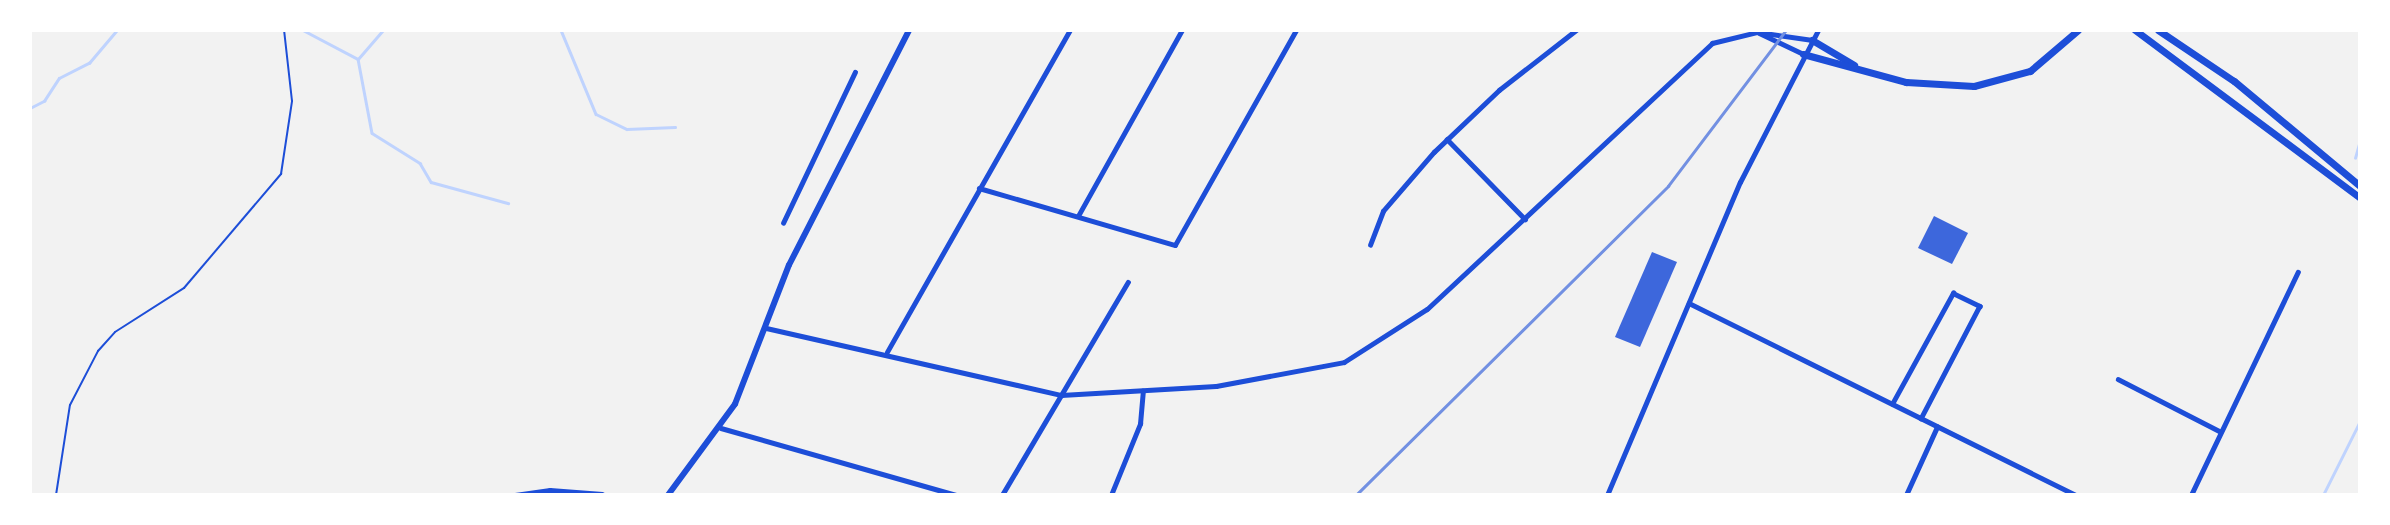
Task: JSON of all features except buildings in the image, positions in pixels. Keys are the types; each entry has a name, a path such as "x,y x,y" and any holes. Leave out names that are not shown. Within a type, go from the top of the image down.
{"highway":[{"path":"2060,47 2071,30"},
{"path":"1803,54 1923,85 1974,86 2020,75 2060,47 2078,30"},
{"path":"2135,30 2360,198"},
{"path":"2160,30 2360,186"},
{"path":"1812,40 1867,71"}],"main road":[{"path":"668,495 721,428 766,328 789,265 909,30"}],"street":[{"path":"887,352 1070,30"},
{"path":"1078,216 1182,30"},
{"path":"979,188 1175,245 1296,30"},
{"path":"1370,245 1383,211 1447,139 1576,30"},
{"path":"1607,495 1689,303 1803,54 1818,30"},
{"path":"766,328 887,352 1060,395 1216,386 1344,362 1393,336 1526,219 1692,57 1727,37 1757,32 1812,40"},
{"path":"1757,32 1803,54"},
{"path":"783,223 855,72"},
{"path":"1447,139 1526,219"},
{"path":"2191,495 2219,431 2298,272"},
{"path":"1002,495 1128,282"},
{"path":"1892,404 1952,293 1980,306 1921,419"},
{"path":"1689,303 2076,495"},
{"path":"2118,379 2219,431"},
{"path":"1111,495 1140,424 1143,391"},
{"path":"1906,495 1937,427"},
{"path":"721,428 956,495"},
{"path":"515,495 550,489 602,494"}],"path":[{"path":"56,495 70,405 98,351 115,332 184,288 269,192 285,162 292,101 284,30"}],"waterway":[{"path":"30,108 44,101 59,78 89,63 117,30"},
{"path":"303,30 358,59 372,133 420,163 431,182 508,203"},
{"path":"358,59 383,30"},
{"path":"561,30 596,114 627,129 675,127"},
{"path":"2355,158 2360,141"},
{"path":"2323,495 2360,421"}],"railway":[{"path":"1356,495 1668,186 1786,30"}]}
